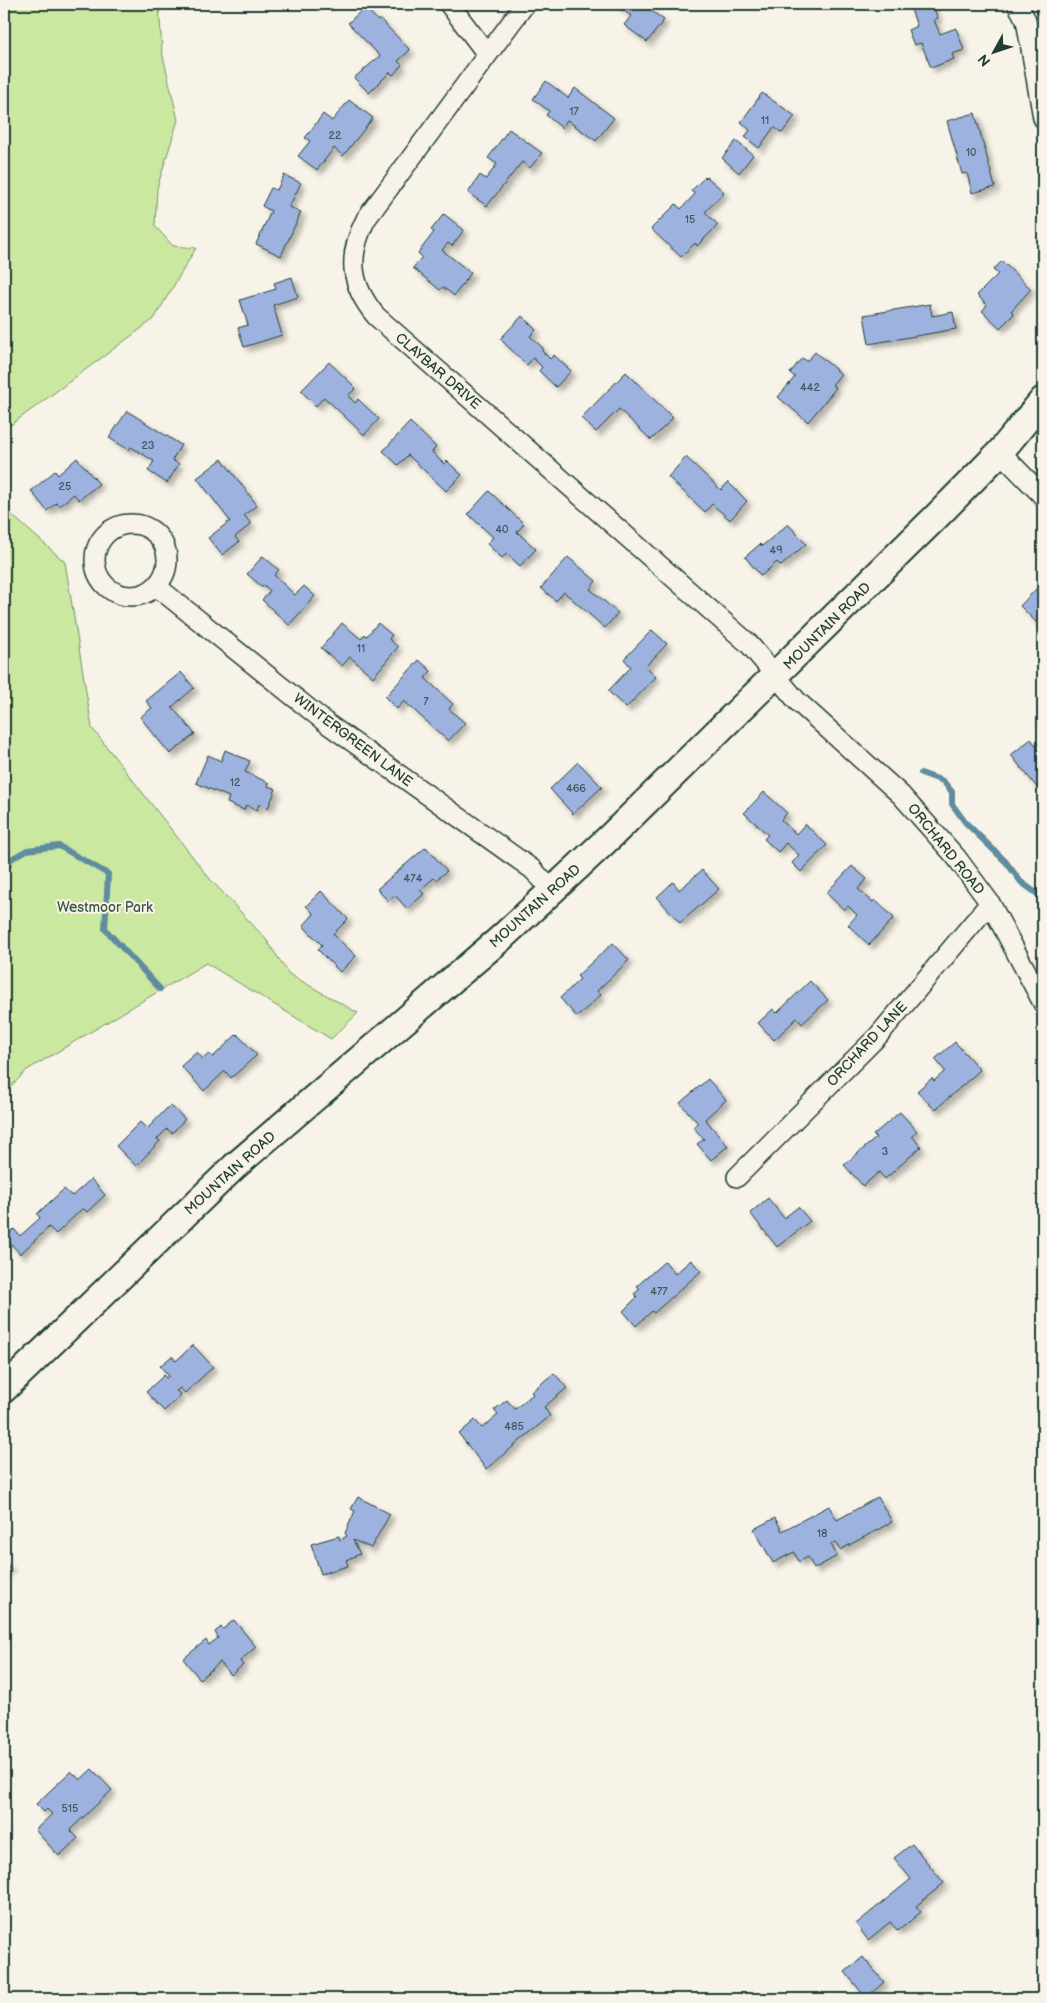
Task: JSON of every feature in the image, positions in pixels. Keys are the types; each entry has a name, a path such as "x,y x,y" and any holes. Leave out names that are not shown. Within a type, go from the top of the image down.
{"main road":[{"name":"MOUNTAIN ROAD","path":"4,1389 236,1166 500,939 553,891 776,676 1000,452 1043,400"}],"street":[{"path":"449,4 487,54"},
{"name":"CLAYBAR DRIVE","path":"525,4 366,219 360,230 354,255 358,290 365,303 376,316 748,644 776,676"},
{"path":"1017,4 1026,20 1043,118"},
{"path":"1000,452 1043,496"},
{"name":"WINTERGREEN LANE","path":"156,586 329,725 532,869 553,891"},
{"name":"ORCHARD ROAD","path":"776,676 797,701 901,795 956,856 990,902 1043,1003"},
{"name":"ORCHARD LANE","path":"737,1178 878,1036 990,902"}],"green space":[{"path":"4,4 159,4 162,52 178,120 157,188 155,226 173,246 196,248 154,319 4,430"},
{"name":"Westmoor Park","path":"4,508 65,562 92,728 210,879 265,938 289,974 358,1013 331,1039 206,963 27,1070 4,1094"}],"building":[{"path":"615,4 642,4 664,20 647,42 624,25 631,16"},
{"path":"909,4 932,4 938,18 934,20 940,34 956,28 964,50 952,54 954,59 931,68 921,43 914,45 908,30 917,26"},
{"path":"365,7 378,21 380,19 410,50 398,61 402,65 393,75 390,72 369,93 354,78 380,56 348,23"},
{"path":"546,81 568,98 575,88 614,118 596,141 567,120 562,128 546,115 549,111 533,99"},
{"path":"762,93 795,116 782,133 774,127 759,148 745,137 750,130 741,122"},
{"path":"349,100 373,118 343,156 334,148 317,170 298,156 310,141 305,138 323,114 332,121"},
{"path":"975,113 995,187 972,193 967,173 962,174 947,121"},
{"path":"509,129 542,153 530,168 522,162 487,206 468,193 480,175 486,179 497,164 488,158"},
{"path":"736,141 753,155 739,173 722,158"},
{"path":"284,175 301,183 289,207 301,212 281,256 256,244 271,211 262,206 271,188 277,190"},
{"path":"706,176 724,192 705,212 718,225 697,246 695,243 681,257 651,229 676,204 681,209 695,194 691,191"},
{"path":"444,214 464,230 452,246 448,243 442,250 471,273 454,296 443,287 440,290 413,268 422,257 418,253 434,232 431,230"},
{"path":"1002,261 1031,289 1011,311 1014,314 1000,328 982,311 987,305 977,295 998,274 993,270"},
{"path":"292,277 298,297 273,305 282,335 244,347 238,328 248,325 240,300 276,289 274,283"},
{"path":"930,304 932,316 953,312 956,329 869,344 864,315"},
{"path":"522,316 536,330 530,336 543,348 542,351 550,359 554,355 571,371 556,387 539,371 542,367 533,358 527,365 500,339"},
{"path":"815,352 841,374 832,385 836,388 808,422 778,397 795,377 790,373 802,358 807,361"},
{"path":"329,362 356,388 348,396 355,403 358,399 379,419 364,435 324,397 316,406 301,391"},
{"path":"626,372 673,418 651,440 619,409 596,432 581,418"},
{"path":"127,411 181,445 172,460 179,464 167,483 148,471 154,461 131,447 129,450 109,438"},
{"path":"410,422 436,447 432,452 444,464 447,461 462,475 446,491 408,455 398,465 383,451"},
{"path":"686,457 721,490 728,482 747,501 730,520 712,504 705,512 668,477"},
{"path":"77,458 99,484 79,500 74,494 59,506 56,503 47,511 31,491 55,471 58,475"},
{"path":"222,459 257,505 244,515 251,524 235,537 239,542 222,555 208,538 230,521 197,478"},
{"path":"489,491 524,524 517,532 536,549 520,566 507,554 502,558 487,544 493,537 468,514"},
{"path":"788,524 806,544 781,566 777,562 761,576 745,557 760,544 762,546"},
{"path":"263,556 279,570 274,575 295,595 304,586 315,596 289,625 262,600 270,591 247,574"},
{"path":"568,557 596,581 590,589 618,613 605,628 564,592 556,601 541,588"},
{"path":"1038,587 1043,592 1043,629 1020,606"},
{"path":"342,623 361,639 365,634 367,636 378,623 392,635 389,639 398,647 373,677 350,657 342,666 321,648"},
{"path":"652,630 667,644 646,666 656,677 626,708 608,691 631,667 624,659"},
{"path":"419,660 431,671 425,678 453,704 449,709 465,723 448,741 404,701 397,709 385,697"},
{"path":"181,672 194,688 172,707 195,734 170,754 140,717 152,708 146,701"},
{"path":"1031,739 1043,755 1043,795 1011,755"},
{"path":"225,750 250,761 245,772 269,783 268,786 276,789 268,808 259,804 257,810 246,805 244,810 227,803 229,797 196,783 208,755 221,761"},
{"path":"578,762 602,787 573,814 550,789"},
{"path":"764,792 787,813 781,820 796,834 805,824 827,845 801,872 792,863 799,855 786,843 778,852 764,839 768,835 744,813"},
{"path":"426,847 447,871 436,880 434,878 420,890 424,894 407,909 395,895 388,901 377,889"},
{"path":"852,866 867,879 858,889 873,902 875,900 894,918 869,945 848,925 857,915 848,906 844,910 826,893"},
{"path":"702,870 719,889 680,923 657,897 673,882 679,890"},
{"path":"321,891 348,919 333,934 356,956 340,972 318,950 322,945 303,926 314,914 306,906"},
{"path":"613,943 629,960 597,991 601,995 577,1017 560,998 580,979 577,976"},
{"path":"810,981 828,1000 802,1024 797,1018 774,1040 758,1023 773,1009 777,1013"},
{"path":"237,1034 257,1055 231,1078 225,1071 204,1091 181,1066 197,1052 203,1059 209,1054 213,1057"},
{"path":"955,1042 980,1070 935,1110 917,1091 932,1078 934,1081 945,1071 935,1059"},
{"path":"708,1079 726,1100 705,1119 728,1146 711,1160 697,1144 704,1139 693,1127 698,1123 680,1103"},
{"path":"170,1105 185,1119 172,1133 167,1129 157,1139 160,1141 136,1166 116,1146 140,1122 147,1129"},
{"path":"900,1112 917,1131 912,1136 921,1147 885,1179 879,1172 863,1186 844,1165 876,1138 873,1135"},
{"path":"91,1179 105,1195 87,1212 83,1208 56,1234 49,1227 20,1254 5,1237 14,1229 20,1236 40,1218 37,1214 64,1189 72,1196"},
{"path":"768,1198 784,1218 798,1207 810,1221 777,1247 750,1213"},
{"path":"691,1260 701,1271 654,1313 652,1311 636,1326 623,1311 637,1297 634,1294 640,1289 637,1286 665,1261 675,1274"},
{"path":"193,1345 213,1367 185,1393 180,1388 176,1391 181,1395 164,1411 146,1392 164,1375 166,1378 169,1376 160,1366 172,1356 176,1361"},
{"path":"554,1373 567,1388 544,1407 550,1416 486,1469 459,1434 475,1420 482,1428 498,1415 494,1410 507,1400 515,1409 533,1394 531,1392"},
{"path":"358,1497 390,1514 371,1548 353,1540 360,1554 346,1560 348,1566 321,1574 311,1544 339,1536 340,1540 347,1536 345,1533 355,1511 351,1509"},
{"path":"878,1497 892,1522 840,1550 835,1542 831,1544 837,1556 814,1569 808,1557 799,1562 794,1552 773,1563 754,1529 775,1518 782,1531 829,1506 837,1520"},
{"path":"4,1560 10,1568 4,1572"},
{"path":"234,1620 256,1647 240,1661 243,1665 231,1675 220,1662 200,1679 183,1659 206,1640 209,1645 218,1638 215,1632 221,1627 223,1629"},
{"path":"92,1769 112,1790 70,1830 78,1838 59,1856 35,1830 52,1814 47,1809 44,1812 36,1804 71,1771 80,1780"},
{"path":"912,1844 944,1883 916,1906 921,1912 898,1931 890,1922 868,1940 856,1924 911,1879 894,1858"},
{"path":"863,1957 884,1982 866,1998 845,1972"}],"waterway":[{"path":"921,773 943,781 952,792 952,804 965,822 1006,862 1021,882 1043,898"},
{"path":"4,874 11,859 27,850 59,846 108,874 105,929 160,989"}]}
